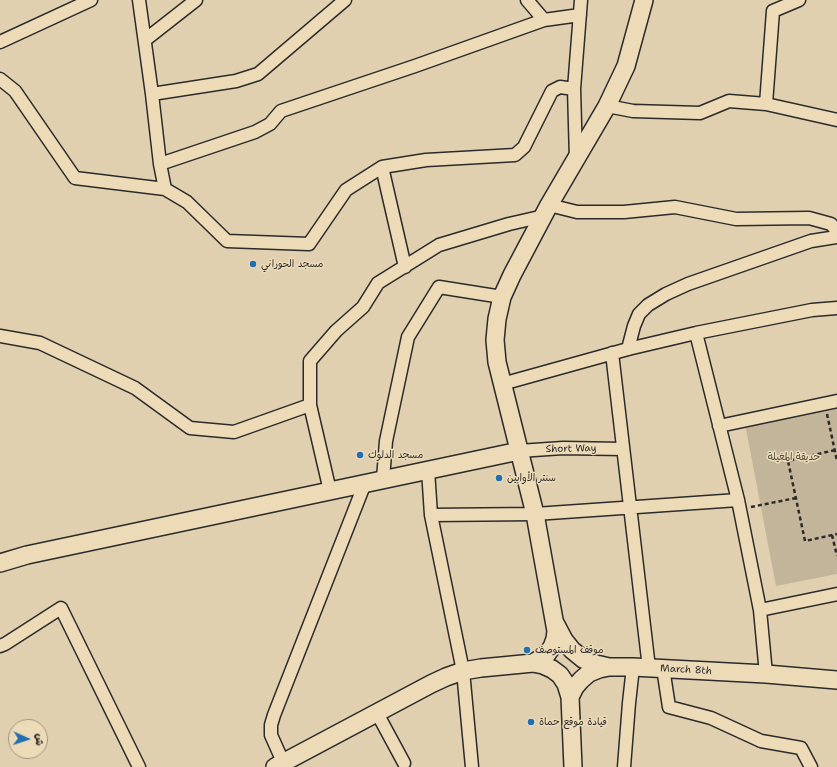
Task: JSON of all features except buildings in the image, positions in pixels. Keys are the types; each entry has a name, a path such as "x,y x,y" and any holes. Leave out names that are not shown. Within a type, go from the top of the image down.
{"main road":[{"path":"533,663 544,657 552,647 556,631 534,514 497,362 495,340 497,319 502,297 512,275 546,210 607,106 626,66 644,0"},
{"path":"0,563 27,555 519,451"},
{"name":"March 8th","path":"555,623 564,640 572,650 583,659 609,667 766,674 837,680"},
{"path":"279,765 446,677 463,671 481,668 533,663 552,669 560,675 566,684 570,697 573,767"},
{"path":"570,697 581,680 590,673 609,667"}],"street":[{"path":"0,42 91,0"},
{"path":"139,0 160,164 165,189"},
{"path":"145,40 196,0"},
{"path":"152,94 236,81 258,74 345,0"},
{"path":"527,0 544,20"},
{"path":"576,161 574,89 581,0"},
{"path":"766,104 774,11 798,0"},
{"path":"160,164 256,132 270,124 281,111 415,66 544,20 580,15"},
{"path":"0,79 15,92 75,178 165,189 187,202 227,241 309,244 346,190 382,168 426,160 515,155 524,146 552,91 560,87 574,89"},
{"path":"607,106 633,111 700,113 729,101 766,104 837,120"},
{"path":"382,168 405,267"},
{"path":"330,491 310,405 310,361 336,331 363,307 378,283 439,245 508,224 546,210 577,212 624,212 675,208 736,219 809,218 831,224 837,231"},
{"path":"628,349 639,314 648,305 666,294 688,284 811,241 837,237"},
{"path":"383,480 386,441 408,337 439,287 502,297"},
{"path":"502,384 612,353 696,333 812,310 837,308"},
{"path":"696,333 739,504 760,610 766,674"},
{"path":"0,336 40,343 135,388 190,428 234,432 310,405"},
{"path":"612,353 648,668 669,707 711,718 761,742 801,748 811,767"},
{"path":"719,426 831,402"},
{"name":"Short Way","path":"519,451 563,448 623,449"},
{"path":"428,470 431,515 463,671 472,767"},
{"path":"279,765 271,735 270,725 365,484"},
{"path":"431,515 534,514 630,507 739,504"},
{"path":"760,610 837,594"},
{"path":"0,646 61,608 139,767"},
{"path":"624,767 629,703 648,668"},
{"path":"377,713 404,763"}],"path":[{"path":"831,402 837,461"},
{"path":"835,450 788,461 805,542 837,534"},
{"path":"739,504 796,498"},
{"path":"832,536 837,556"}],"green space":[{"name":"حديقة المغيلة","path":"837,404 837,574 776,586 745,424"}],"place":[{"name":"مسجد الحوراني","path":"253,264"},
{"name":"مسجد الدلوك","path":"360,455"},
{"name":"سنتر الأوابين","path":"499,478"},
{"name":"موقف المستوصف","path":"527,650"},
{"name":"قيادة موقع حماة","path":"531,722"}]}
